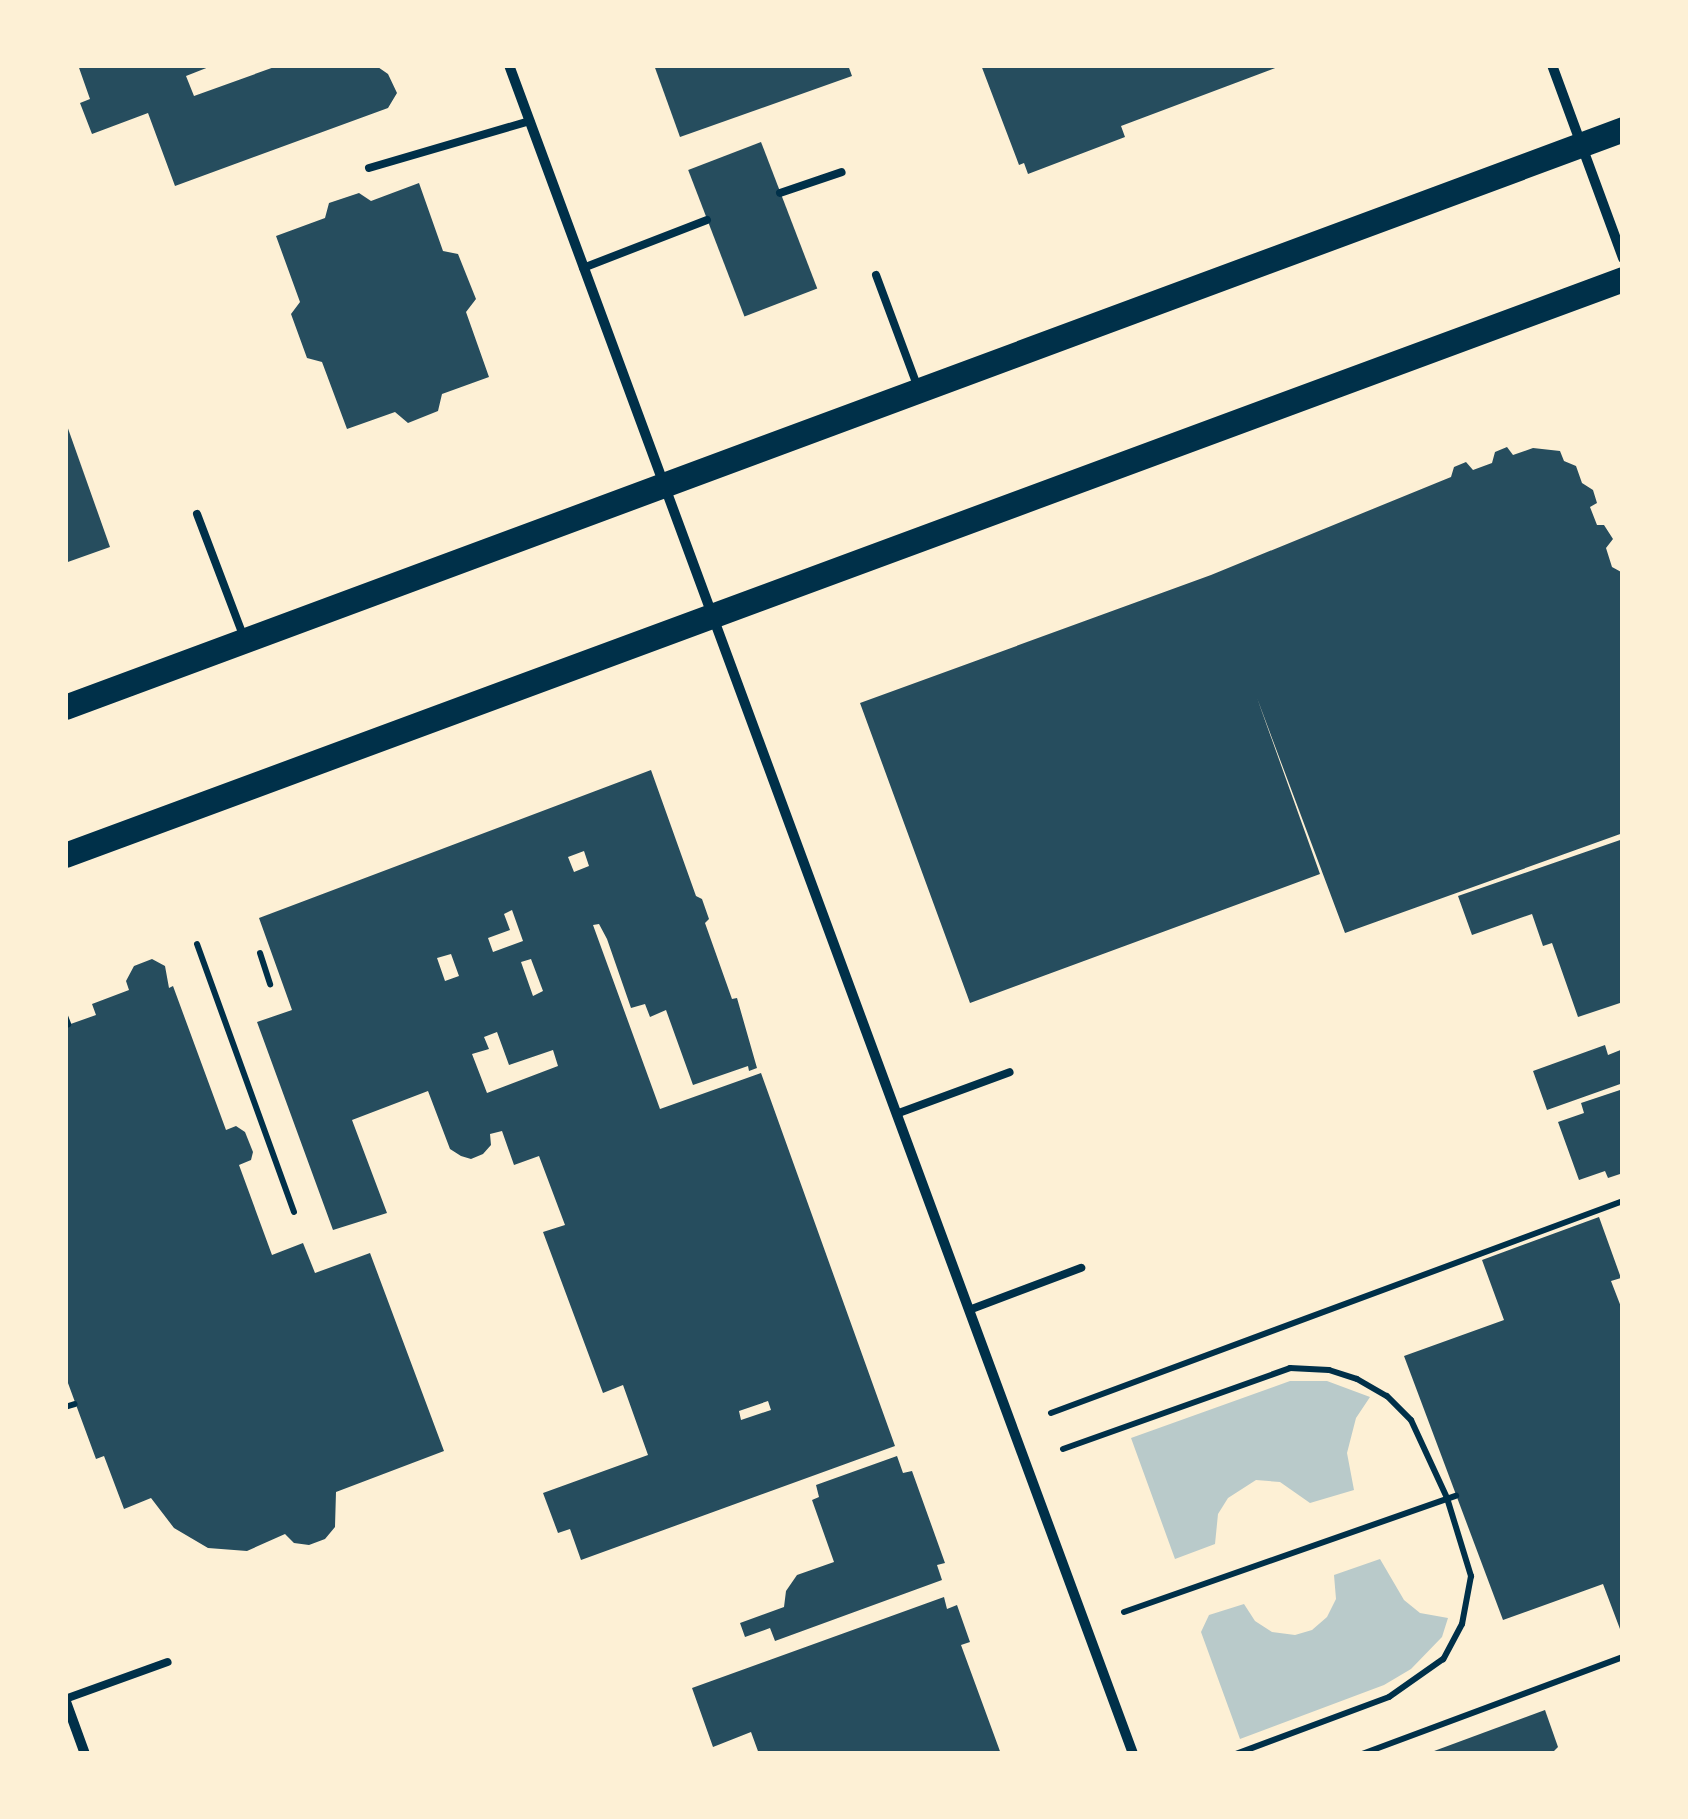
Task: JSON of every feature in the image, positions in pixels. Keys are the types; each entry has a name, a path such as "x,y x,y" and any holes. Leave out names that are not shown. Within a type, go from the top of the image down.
{"main road":[{"path":"65,707 1623,129"},
{"path":"65,855 1623,280"}],"street":[{"path":"509,65 1133,1754"},
{"path":"1552,65 1623,258"},
{"path":"65,1699 85,1754"}],"lane":[{"path":"369,168 530,121"},
{"path":"780,193 842,172"},
{"path":"583,268 706,220"},
{"path":"876,274 918,390"},
{"path":"197,514 244,638"},
{"path":"896,1114 1010,1072"},
{"path":"969,1310 1081,1268"},
{"path":"65,1699 168,1662"}],"path":[{"path":"197,944 294,1212"},
{"path":"260,952 270,984"},
{"path":"1012,1426 1623,1201"},
{"path":"1025,1462 1290,1368 1329,1370 1388,1396 1411,1420 1452,1497 1471,1576 1462,1624 1443,1659 1389,1697 1236,1754"},
{"path":"65,1408 75,1404"},
{"path":"1086,1626 1452,1497"},
{"path":"1362,1754 1623,1657"}],"shaded area":[{"path":"1290,1381 1327,1381 1370,1397 1356,1418 1347,1453 1354,1490 1310,1503 1280,1482 1256,1480 1228,1498 1218,1514 1215,1544 1175,1559 1131,1438"},
{"path":"1380,1559 1404,1600 1420,1613 1448,1618 1442,1637 1411,1669 1384,1685 1240,1739 1201,1632 1209,1615 1244,1604 1255,1621 1272,1632 1295,1635 1312,1630 1327,1617 1336,1599 1334,1575"}],"building":[{"path":"78,65 214,65 186,76 194,96 280,65 375,65 388,74 397,93 388,108 175,186 148,113 92,134 80,103 90,99"},
{"path":"654,65 848,65 852,76 680,137"},
{"path":"981,65 1283,65 1121,126 1125,137 1028,174 1024,163 1019,165"},
{"path":"761,142 817,289 744,317 688,170"},
{"path":"419,183 443,251 458,254 476,299 466,312 489,377 442,394 438,411 408,423 395,412 347,429 322,362 307,358 291,314 300,302 276,236 325,218 329,203 359,193 371,201"},
{"path":"65,420 110,547 65,563"},
{"path":"1507,447 1513,455 1533,448 1560,451 1564,461 1576,466 1582,483 1593,490 1597,503 1590,507 1597,525 1604,525 1613,539 1606,548 1612,567 1623,573 1623,833 1345,933 1257,698 1320,874 970,1003 860,703 1211,575 1451,477 1454,467 1466,462 1473,470 1492,463 1495,452"},
{"path":"651,770 696,896 702,899 709,919 705,923 732,999 737,998 757,1068 749,1071 748,1066 693,1085 666,1010 650,1017 645,1004 631,1008 607,939 599,924 593,925 660,1109 761,1073 895,1446 581,1560 570,1529 558,1533 543,1493 648,1455 623,1385 603,1393 543,1232 565,1225 539,1156 514,1165 502,1131 490,1134 491,1145 483,1154 471,1159 461,1156 450,1149 428,1091 352,1120 387,1213 333,1230 257,1022 292,1010 259,918","holes":["584,851 589,866 574,872 568,857","512,910 523,941 493,952 488,938 510,930 504,914","451,954 459,976 445,981 437,958","531,959 543,991 533,996 521,962","497,1032 509,1065 553,1050 558,1066 487,1093 472,1054 489,1049 484,1037","768,1401 771,1410 741,1420 739,1411"]},
{"path":"1623,839 1623,1002 1578,1017 1552,943 1543,946 1532,914 1472,935 1458,896"},
{"path":"152,959 165,966 169,988 173,986 226,1130 236,1126 245,1132 253,1152 251,1160 239,1165 272,1255 303,1243 315,1273 370,1253 444,1451 336,1492 335,1527 325,1539 309,1545 294,1543 285,1534 247,1551 208,1548 174,1528 151,1498 124,1509 104,1456 96,1459 65,1375 65,1026 96,1015 92,1004 129,990 126,981 134,966"},
{"path":"1605,1045 1608,1055 1623,1049 1623,1083 1547,1110 1533,1071"},
{"path":"1623,1089 1623,1173 1608,1178 1605,1171 1579,1180 1558,1122 1584,1113 1581,1103"},
{"path":"1599,1217 1621,1278 1611,1281 1623,1312 1623,1637 1603,1584 1503,1620 1404,1356 1504,1320 1482,1260"},
{"path":"897,1456 903,1473 912,1471 945,1563 937,1565 942,1580 775,1641 770,1628 745,1637 740,1623 784,1607 786,1591 797,1575 834,1562 812,1500 819,1497 816,1485"},
{"path":"944,1597 947,1609 957,1605 970,1642 961,1645 1001,1754 759,1754 751,1732 713,1747 692,1688"},
{"path":"1545,1710 1558,1747 1551,1754 1426,1754"}]}
